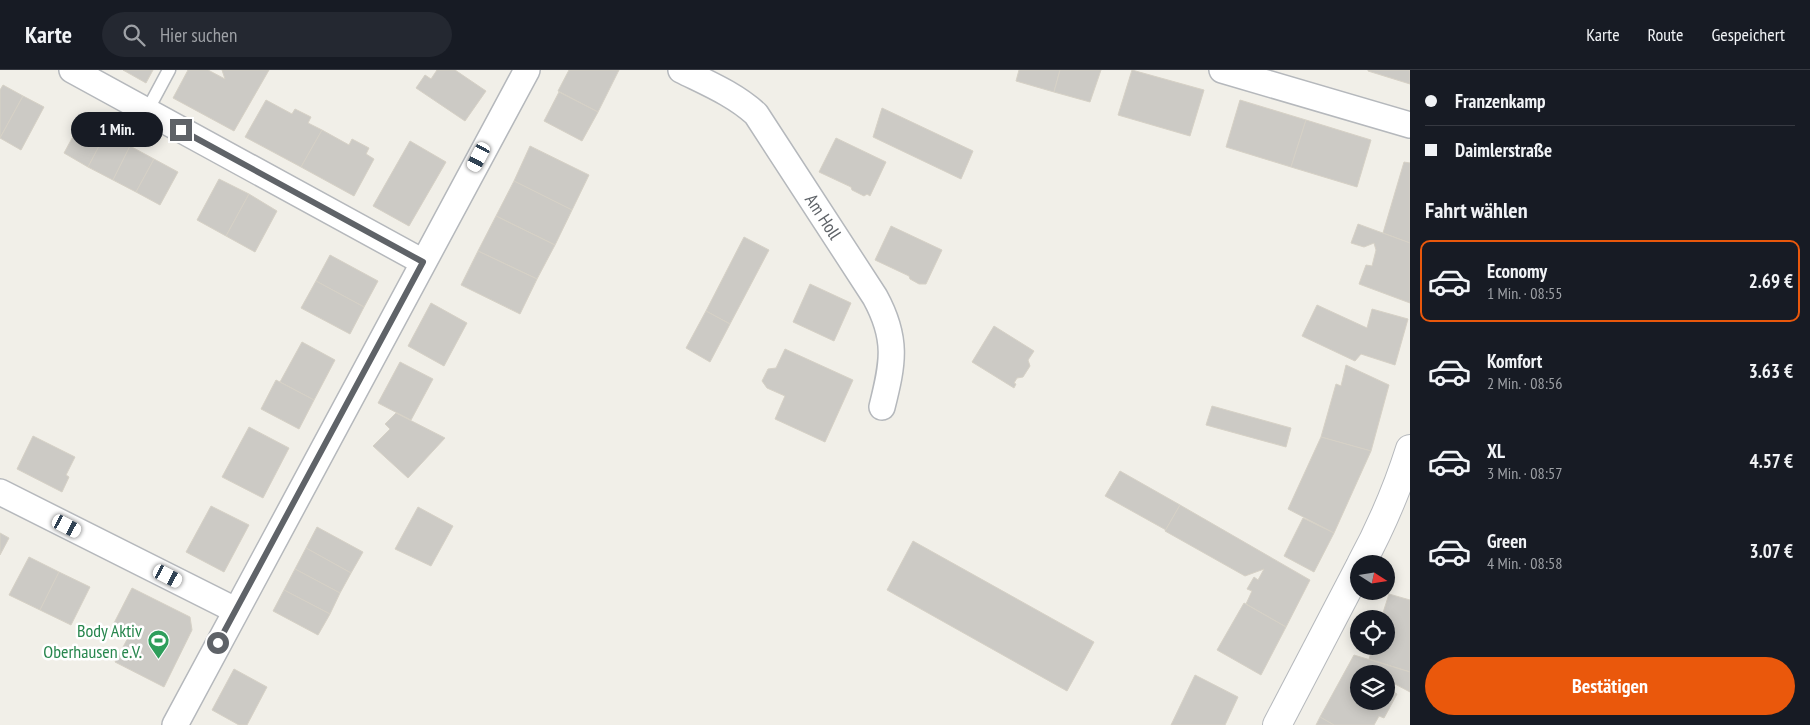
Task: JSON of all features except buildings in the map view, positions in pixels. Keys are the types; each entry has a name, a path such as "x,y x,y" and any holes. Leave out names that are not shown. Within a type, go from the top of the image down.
{"street":[{"path":"72,70 423,262"},
{"path":"175,725 527,70"},
{"name":"Am Holl","path":"681,70 730,94 756,114 875,297 883,312 892,343 891,370 882,407"},
{"path":"1222,70 1410,125"},
{"path":"1366,555 1381,526 1399,484 1410,449"},
{"path":"0,492 236,610"},
{"path":"1277,725 1350,585"}],"lane":[{"path":"147,111 169,70"}],"place":[{"name":"Body Aktiv Oberhausen e.V.","path":"158,660"}],"route":[{"path":"181,130 423,262 218,643"}]}
